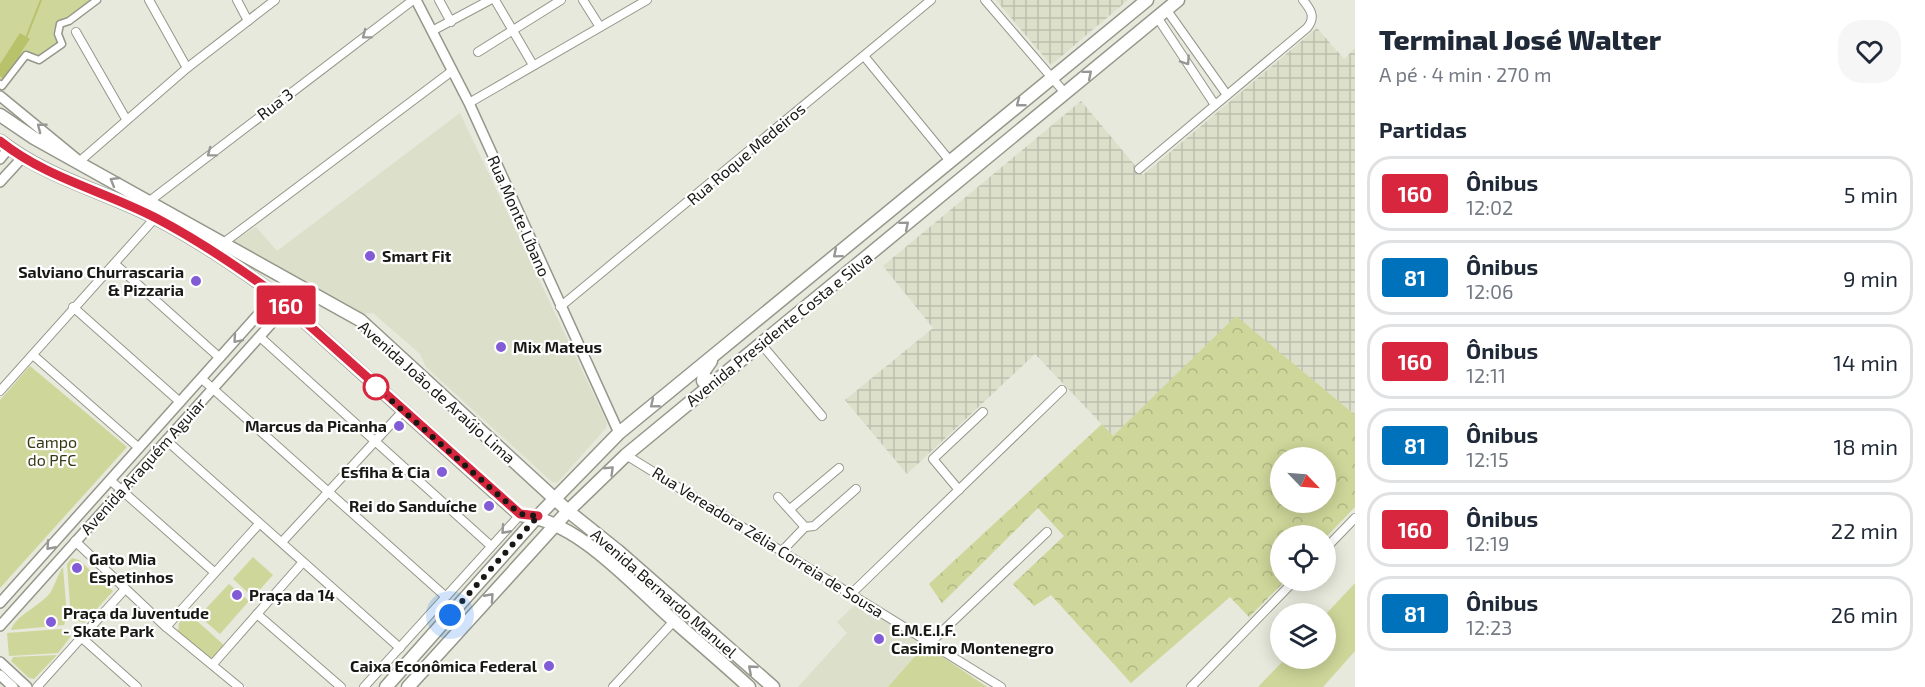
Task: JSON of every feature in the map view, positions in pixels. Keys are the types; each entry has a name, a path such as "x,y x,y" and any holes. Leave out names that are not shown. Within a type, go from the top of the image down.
{"main road":[{"name":"Avenida Presidente Costa e Silva","path":"386,687 538,516 619,433 1147,0"},
{"name":"Avenida Presidente Costa e Silva","path":"408,687 568,511 626,455 1178,0"},
{"name":"Avenida João de Araújo Lima","path":"0,115 34,138 80,161 272,292 520,514"},
{"name":"Avenida João de Araújo Lima","path":"5,145 44,170 149,210 222,244 360,320 555,499"},
{"path":"870,227 884,243"},
{"path":"715,355 702,376 707,382 718,380"},
{"path":"678,385 687,385 692,392 691,399 684,408"},
{"name":"Avenida Bernardo Manuel","path":"555,499 773,687"},
{"path":"520,514 538,516"},
{"name":"Avenida Bernardo Manuel","path":"538,516 581,540 613,566 748,687"}],"street":[{"path":"0,84 2,86 26,55 39,60 62,44 58,34 60,24 69,21 86,4 97,0"},
{"path":"150,0 187,68"},
{"path":"237,0 248,21"},
{"path":"0,96 80,161 187,68 275,0"},
{"name":"Rua Monte Líbano","path":"414,0 469,103 619,433"},
{"name":"Rua 3","path":"0,391 73,307 115,264 149,210 414,0"},
{"path":"439,0 451,22"},
{"path":"432,32 490,0"},
{"path":"495,0 515,30 533,65"},
{"path":"478,52 561,0"},
{"path":"583,0 600,27"},
{"path":"469,103 647,0"},
{"name":"Rua Roque Medeiros","path":"560,307 931,0"},
{"path":"985,0 1065,93"},
{"path":"1139,169 1312,22 1313,13 1303,0"},
{"path":"1162,13 1227,95"},
{"path":"1162,13 1215,105"},
{"path":"76,32 126,119"},
{"path":"864,56 950,161"},
{"path":"222,244 452,71"},
{"path":"0,159 5,145"},
{"path":"0,182 22,158"},
{"path":"115,264 220,358"},
{"name":"Avenida Araquém Aguiar","path":"0,603 202,379 264,308 272,292"},
{"name":"Avenida Araquém Aguiar","path":"0,626 287,306"},
{"path":"73,307 180,402"},
{"path":"260,337 491,546"},
{"path":"762,345 822,416"},
{"path":"33,355 139,448"},
{"path":"202,379 445,597"},
{"path":"852,593 1062,390"},
{"path":"282,542 330,493 403,411"},
{"path":"959,489 933,459 983,412"},
{"path":"166,441 400,648"},
{"name":"Rua Vereadora Zélia Correia de Sousa","path":"626,455 1001,687"},
{"path":"790,508 839,468"},
{"path":"110,480 214,572"},
{"path":"782,551 805,527 814,526 856,489"},
{"path":"778,497 805,527"},
{"path":"364,687 520,514"},
{"path":"1336,538 1355,518"},
{"path":"166,627 259,524"},
{"path":"931,642 1047,532"},
{"path":"75,541 166,627 239,687"},
{"path":"213,664 303,562"},
{"path":"20,581 30,591"},
{"path":"37,687 125,589"},
{"path":"1191,687 1283,591"},
{"path":"256,614 341,687"},
{"path":"613,687 674,621"},
{"path":"82,638 136,687"},
{"path":"0,662 27,687"},
{"path":"0,675 13,687"}],"shaded area":[{"path":"996,0 1128,0 1051,65"},
{"path":"1317,28 1344,59 1355,48 1355,415 1236,317 1113,436 1035,354 907,474 845,400 933,328 883,266 1081,101 1143,175"},
{"path":"20,33 30,39 3,79 0,76 0,64"},
{"path":"460,113 607,423 606,428 557,483 552,482 426,367 420,354 373,313 361,314 234,241 256,227 277,251"},
{"name":"E.M.E.I.F. Casimiro Montenegro","path":"858,602 925,645 888,687 798,687 847,633 837,622"}],"green space":[{"path":"0,0 100,0 73,20 61,20 54,32 54,38 58,44 39,62 25,60 0,86"},
{"path":"1236,316 1355,415 1355,507 1336,527 1270,525 1270,591 1275,591 1249,617 1230,597 1131,683 1051,595 1034,606 1013,584 1064,536 1038,508 942,603 929,584 1102,424 1113,436"},
{"name":"Campo do PFC","path":"30,366 127,447 0,588 0,400"},
{"path":"253,557 273,575 253,597 233,579"},
{"path":"72,558 79,560 113,591 84,623 71,618 67,564"},
{"path":"63,567 67,616 64,625 11,630 17,620 50,593"},
{"path":"1355,583 1355,651 1323,687 1258,687 1275,669 1336,669 1336,603"},
{"path":"229,584 249,601 220,634 199,616"},
{"path":"188,613 225,646 215,658 209,658 178,632 179,623"},
{"path":"61,629 71,636 58,653 9,656 7,633"},
{"path":"925,645 987,687 888,687"},
{"path":"57,655 34,679 29,678 11,661 13,657"}],"waterway":[{"path":"26,38 41,0"},
{"path":"14,66 20,52"}],"bus line":[{"name":"160","path":"0,141 22,158 44,170 155,218 241,269 272,292 520,514 538,516"}],"place":[{"name":"Smart Fit","path":"370,256"},
{"name":"Salviano Churrascaria & Pizzaria","path":"196,281"},
{"name":"Mix Mateus","path":"501,347"},
{"name":"Marcus da Picanha","path":"399,426"},
{"name":"Esfiha & Cia","path":"442,472"},
{"name":"Rei do Sanduíche","path":"489,506"},
{"name":"Gato Mia Espetinhos","path":"77,568"},
{"name":"Praça da 14","path":"237,595"},
{"name":"Praça da Juventude - Skate Park","path":"51,622"},
{"name":"E.M.E.I.F. Casimiro Montenegro","path":"879,639"},
{"name":"Caixa Econômica Federal","path":"549,666"}],"route":[{"path":"376,387 520,514 538,516 450,615"}]}
